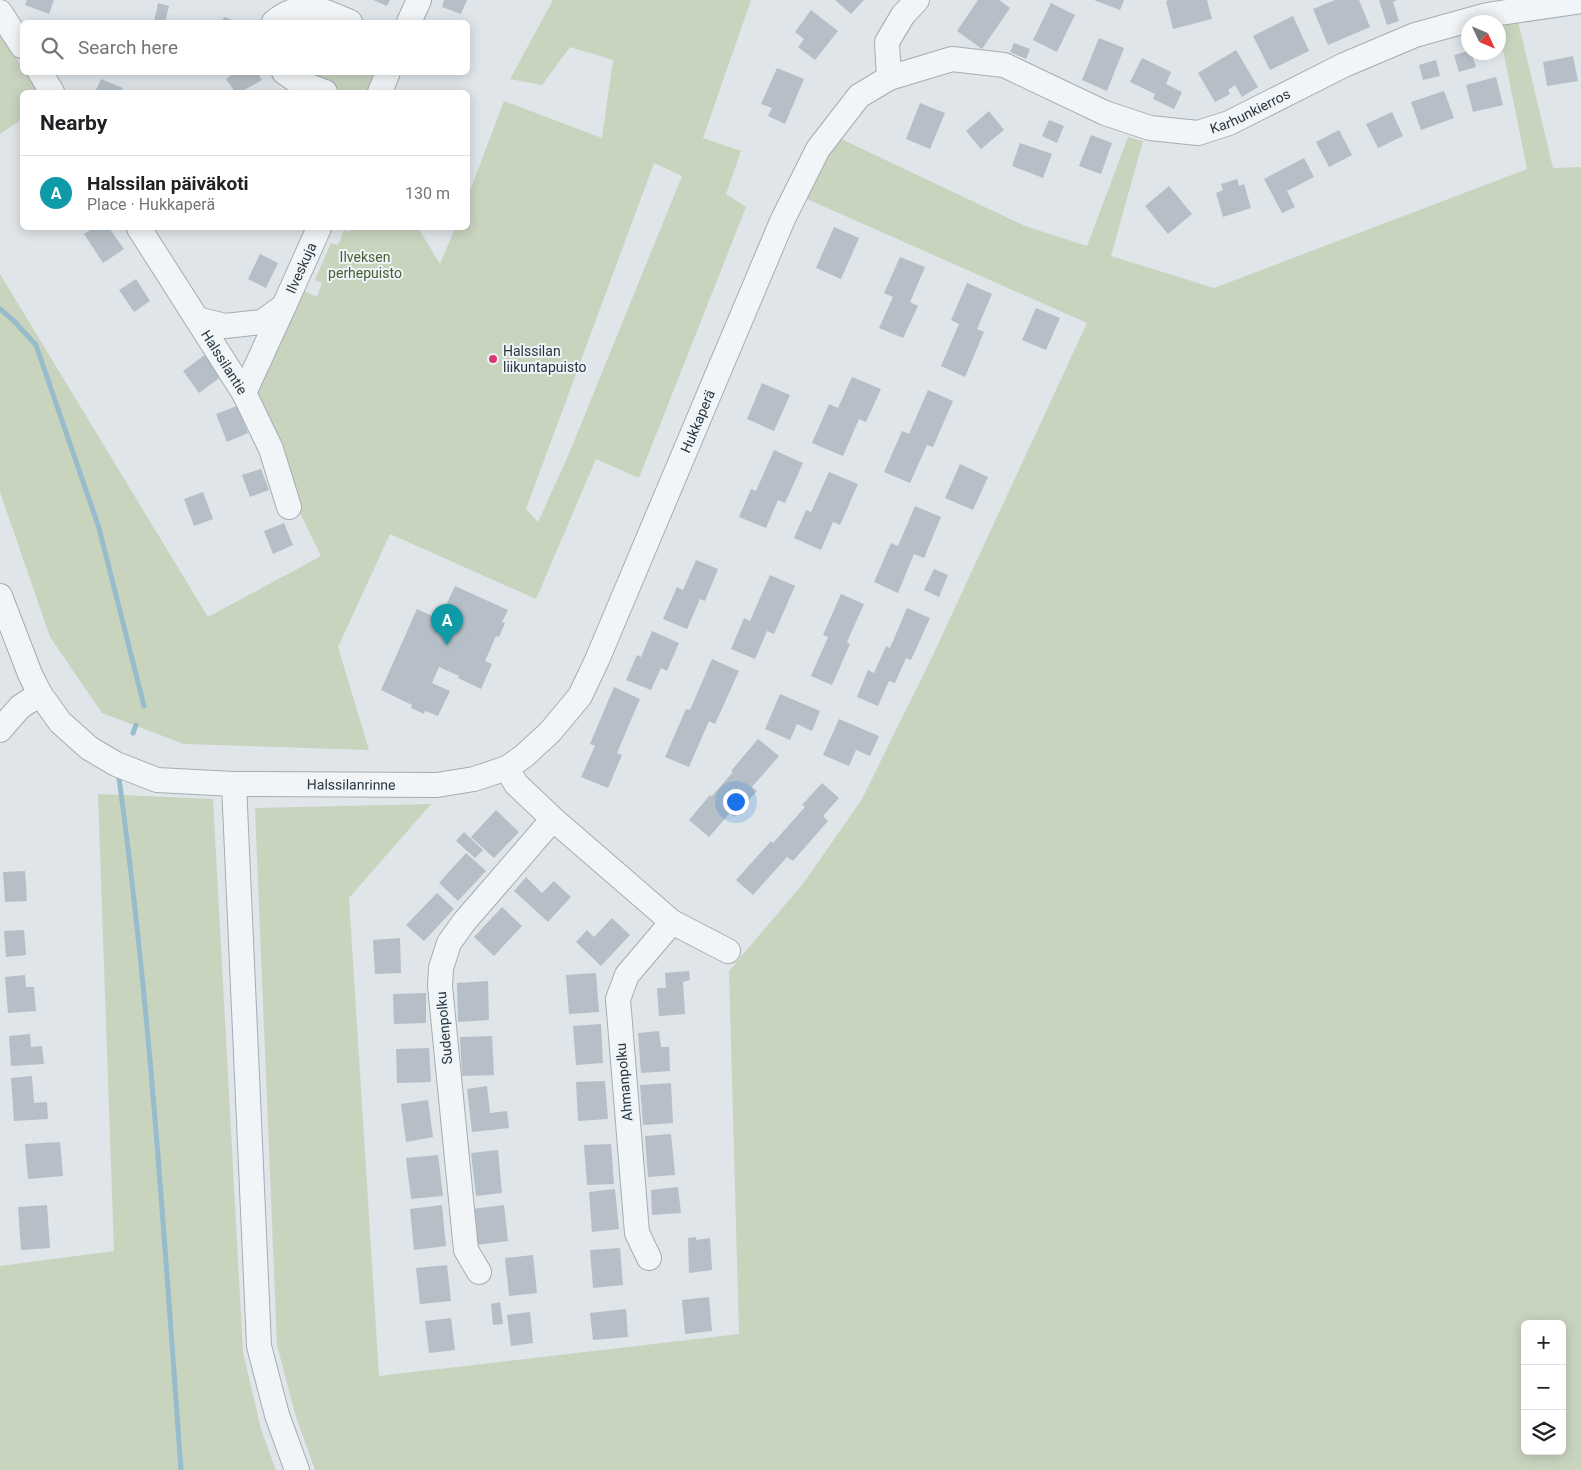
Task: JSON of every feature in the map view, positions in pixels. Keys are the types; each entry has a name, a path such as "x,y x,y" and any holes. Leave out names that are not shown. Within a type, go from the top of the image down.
{"street":[{"path":"410,20 419,0"},
{"path":"889,78 887,42 903,15 917,0"},
{"name":"Karhunkierros","path":"889,78 952,59 1004,65 1105,113 1150,128 1198,133 1229,123 1344,65 1415,35 1487,16 1581,1"},
{"path":"276,20 282,13 298,7 316,6 346,20"},
{"path":"0,12 20,43"},
{"path":"42,75 51,90"},
{"path":"288,75 298,82 320,90"},
{"path":"381,90 387,75"},
{"name":"Hukkaperä","path":"507,768 524,756 550,732 580,696 597,660 783,219 818,149 858,96 889,78"},
{"name":"Halssilantie","path":"140,230 244,393 271,449 289,507"},
{"name":"Ilveskuja","path":"197,319 225,326 262,322 284,306 318,230"},
{"path":"244,393 284,306"},
{"name":"Halssilanrinne","path":"0,596 30,674 40,694 60,722 89,748 116,764 157,780 234,784 437,785 474,779 507,768"},
{"path":"0,730 20,707 40,694"},
{"path":"507,768 516,784 553,819 672,922 728,951"},
{"path":"234,784 259,1346 277,1415 297,1470"},
{"name":"Sudenpolku","path":"479,1272 466,1250 441,995 441,968 449,943 464,922 553,819"},
{"name":"Ahmanpolku","path":"649,1258 637,1233 618,999 627,975 672,922"}],"green space":[{"name":"Ilveksen perhepuisto","path":"553,0 751,0 703,138 741,151 726,194 746,207 639,478 596,459 536,599 390,534 338,647 369,750 184,744 102,713 50,637 0,492 0,274 208,617 321,556 283,478 257,399 259,384 304,291 317,297 322,283 315,280 331,243 338,245 344,230 350,232 352,230 419,230 440,264 454,230 470,230 470,191 504,101 602,138 613,60 570,47 542,85 510,79","holes":["654,163 682,176 568,456 538,522 526,509"]},
{"path":"1518,21 1553,168 1581,167 1581,1470 315,1470 295,1414 277,1345 255,808 431,804 349,898 379,1376 739,1334 729,971 805,881 862,799 932,657 1087,323 807,199 837,137 1025,226 1087,246 1128,137 1143,141 1111,256 1214,288 1527,169 1505,60 1506,23"},
{"path":"0,32 20,64 20,75 27,75 38,90 20,90 20,120 0,134"},
{"path":"288,75 387,75 381,90 321,90"},
{"path":"98,794 213,799 243,1352 261,1429 276,1470 0,1470 0,1266 114,1251"}],"building":[{"path":"27,0 54,0 49,14 25,5"},
{"path":"373,0 390,0 387,6"},
{"path":"444,0 467,0 461,14 442,7"},
{"path":"835,0 864,0 851,14"},
{"path":"978,0 999,0 1010,8 982,49 957,31"},
{"path":"1094,0 1124,0 1120,10"},
{"path":"1207,0 1212,19 1173,29 1166,1"},
{"path":"1335,0 1359,0 1370,27 1328,45 1313,9"},
{"path":"1379,0 1397,0 1393,2 1399,21 1387,25"},
{"path":"158,3 169,6 166,20 154,20"},
{"path":"1051,3 1075,15 1057,52 1033,40"},
{"path":"811,10 838,31 815,60 798,47 804,39 795,32"},
{"path":"1293,16 1309,51 1270,70 1253,36"},
{"path":"1099,38 1124,48 1107,91 1082,80"},
{"path":"1014,43 1030,49 1026,59 1010,52"},
{"path":"1236,50 1258,87 1242,97 1235,85 1228,90 1230,94 1215,102 1198,73"},
{"path":"1461,53 1461,60 1474,60 1476,67 1459,72 1454,55"},
{"path":"1573,56 1578,81 1547,86 1543,62"},
{"path":"1142,58 1171,72 1166,84 1182,92 1174,109 1153,99 1155,94 1130,82"},
{"path":"1436,60 1440,76 1423,80 1419,65"},
{"path":"777,68 804,79 785,124 768,116 772,108 761,104"},
{"path":"232,75 259,75 262,80 244,90 234,90 226,79"},
{"path":"1496,77 1503,105 1473,112 1466,85"},
{"path":"101,79 123,88 122,90 96,90"},
{"path":"1444,91 1454,118 1421,130 1411,102"},
{"path":"920,103 945,113 930,149 906,139"},
{"path":"989,111 1004,130 981,149 966,131"},
{"path":"1392,112 1403,136 1378,148 1366,124"},
{"path":"1049,120 1064,126 1057,143 1042,136"},
{"path":"1339,130 1352,155 1329,167 1316,142"},
{"path":"1091,135 1112,143 1101,174 1079,166"},
{"path":"1020,143 1052,154 1043,178 1012,166"},
{"path":"1304,158 1314,177 1287,191 1295,207 1282,213 1264,179"},
{"path":"1237,179 1239,186 1244,184 1251,208 1223,217 1216,193 1223,190 1221,184"},
{"path":"1169,186 1192,214 1168,234 1145,206"},
{"path":"834,227 859,238 841,279 816,268"},
{"path":"91,230 110,230 124,249 103,263 84,234"},
{"path":"260,254 278,263 266,288 248,279"},
{"path":"900,257 925,267 910,302 918,306 903,338 879,328 893,297 884,293"},
{"path":"136,279 150,301 134,312 119,290"},
{"path":"967,283 992,294 977,329 984,332 965,377 941,366 959,324 951,320"},
{"path":"1036,308 1060,318 1046,350 1022,340"},
{"path":"206,354 222,376 199,393 183,371"},
{"path":"852,377 881,389 866,422 859,419 843,456 812,443 829,404 838,408"},
{"path":"762,383 790,395 774,431 747,419"},
{"path":"928,390 953,401 933,447 927,445 910,483 884,472 902,431 909,434"},
{"path":"237,406 248,433 227,442 216,414"},
{"path":"774,450 803,463 785,503 778,500 766,528 739,517 751,489 756,491"},
{"path":"960,464 988,477 973,510 945,498"},
{"path":"261,469 269,490 250,497 242,475"},
{"path":"829,472 858,484 840,525 833,522 821,550 794,538 806,510 811,512"},
{"path":"203,492 213,519 194,526 184,499"},
{"path":"915,506 941,517 924,558 914,554 898,593 874,582 891,543 898,546"},
{"path":"284,523 293,545 273,554 264,531"},
{"path":"696,560 718,569 705,601 700,599 687,629 663,619 677,587 683,590"},
{"path":"934,569 948,575 939,597 924,590"},
{"path":"770,575 795,586 774,634 767,631 755,659 731,649 744,618 750,621"},
{"path":"455,586 508,610 502,622 505,623 499,637 496,636 485,661 492,664 481,689 439,667 432,683 450,691 438,716 425,711 424,714 411,708 412,705 381,690 417,609 454,626 459,615 444,609"},
{"path":"841,594 864,604 847,642 850,644 832,685 811,676 828,637 823,635"},
{"path":"907,608 930,618 911,660 906,658 895,683 889,681 878,706 857,697 868,670 874,673 886,646 890,648"},
{"path":"652,631 679,643 667,671 661,668 651,690 626,680 637,655 641,657"},
{"path":"712,659 739,671 715,724 709,721 689,767 665,757 686,709 690,710"},
{"path":"614,687 640,699 617,753 622,755 608,788 581,777 595,746 590,744"},
{"path":"780,694 820,711 812,731 797,724 790,740 765,729"},
{"path":"839,719 879,736 870,756 856,750 849,766 823,755"},
{"path":"758,739 779,756 752,787 757,791 734,817 730,813 709,837 689,820 733,772 731,771"},
{"path":"822,783 839,798 823,816 828,821 793,861 787,857 753,895 736,880 805,807 802,805"},
{"path":"496,810 519,832 494,858 471,837"},
{"path":"464,832 483,850 475,858 456,841"},
{"path":"466,853 486,871 458,901 439,883"},
{"path":"25,871 27,901 5,902 3,872"},
{"path":"526,877 542,893 554,881 571,897 548,922 514,891"},
{"path":"437,893 454,909 424,941 406,925"},
{"path":"502,907 522,926 494,956 474,937"},
{"path":"612,918 630,935 601,966 576,942 587,930 594,937"},
{"path":"24,930 26,955 6,957 4,931"},
{"path":"400,938 401,973 375,974 373,940"},
{"path":"689,971 690,980 683,982 685,1014 659,1016 657,988 666,988 665,973"},
{"path":"596,973 599,1012 569,1014 566,975"},
{"path":"25,975 26,987 34,987 36,1011 8,1013 5,977"},
{"path":"488,981 489,1020 458,1022 457,983"},
{"path":"426,993 426,1023 394,1024 393,994"},
{"path":"601,1024 603,1063 576,1065 573,1026"},
{"path":"659,1031 661,1047 669,1047 670,1071 641,1073 638,1033"},
{"path":"30,1034 31,1047 42,1046 44,1064 11,1066 9,1036"},
{"path":"492,1036 494,1075 462,1076 460,1037"},
{"path":"429,1048 431,1082 397,1083 396,1049"},
{"path":"32,1076 34,1103 47,1102 48,1119 14,1121 11,1078"},
{"path":"605,1081 608,1119 578,1121 576,1082"},
{"path":"671,1083 673,1123 643,1125 640,1085"},
{"path":"487,1086 490,1113 507,1111 509,1128 472,1132 467,1089"},
{"path":"428,1100 433,1137 406,1142 401,1104"},
{"path":"671,1134 675,1175 648,1177 645,1136"},
{"path":"60,1142 63,1176 28,1179 25,1144"},
{"path":"611,1144 614,1184 587,1185 584,1145"},
{"path":"498,1150 502,1193 476,1196 471,1153"},
{"path":"438,1155 443,1196 411,1199 406,1158"},
{"path":"678,1187 681,1213 652,1215 651,1190"},
{"path":"615,1189 619,1229 592,1232 589,1192"},
{"path":"47,1205 50,1248 21,1250 18,1207"},
{"path":"442,1205 446,1246 414,1250 410,1209"},
{"path":"504,1205 508,1241 476,1245 472,1209"},
{"path":"696,1237 696,1240 710,1238 712,1270 689,1273 688,1238"},
{"path":"620,1248 623,1285 593,1288 590,1250"},
{"path":"533,1255 537,1293 509,1296 505,1258"},
{"path":"447,1265 451,1301 420,1304 416,1268"},
{"path":"709,1297 712,1331 685,1334 682,1300"},
{"path":"500,1302 503,1324 493,1325 491,1304"},
{"path":"626,1309 628,1337 593,1340 590,1313"},
{"path":"530,1312 533,1343 511,1346 507,1315"},
{"path":"451,1318 455,1350 429,1353 425,1321"}],"waterway":[{"path":"0,309 36,345 99,528 144,706"},
{"path":"133,733 136,725"},
{"path":"118,771 148,1033 181,1470"}],"place":[{"name":"Halssilan liikuntapuisto","path":"493,359"},
{"name":"Halssilan päiväkoti","path":"447,645"}]}
